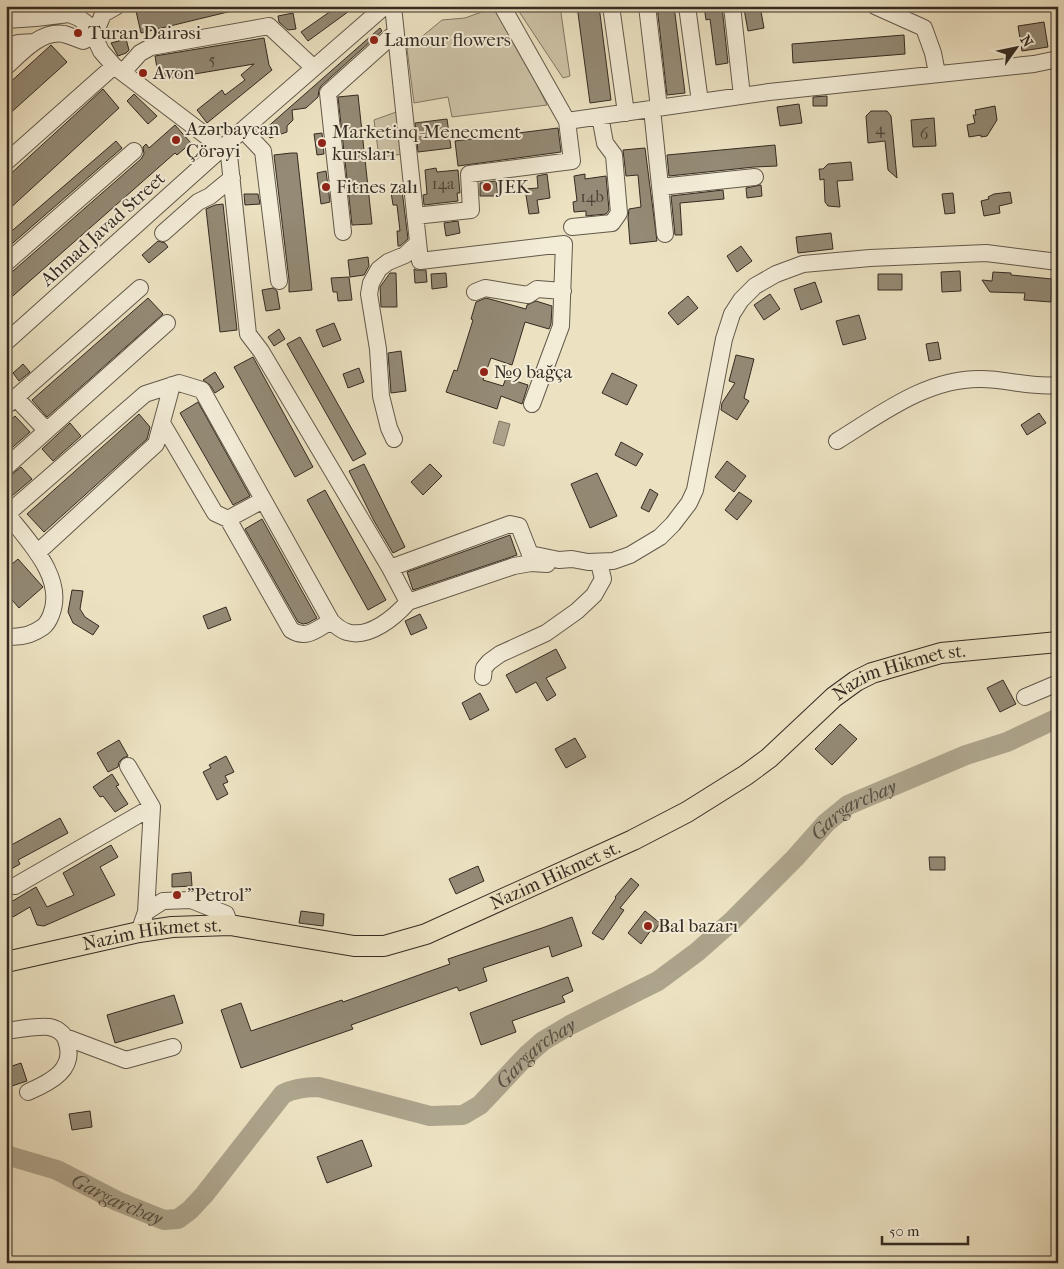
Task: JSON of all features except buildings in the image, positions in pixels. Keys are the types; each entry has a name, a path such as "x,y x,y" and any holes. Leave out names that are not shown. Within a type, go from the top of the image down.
{"main road":[{"name":"Nazim Hikmet st.","path":"6,962 139,932 172,927 230,925 354,946 384,946 426,934 633,840 688,812 769,758 834,697 856,681 872,673 941,653 1058,642"}],"street":[{"path":"6,67 25,49 52,35 63,34 83,41 94,36 103,14 117,6"},
{"name":"Ahmad Javad Street","path":"6,342 222,148 385,6"},
{"path":"393,6 420,261 564,244 561,326 532,404"},
{"path":"415,216 471,210 468,174 572,161 567,121 502,6"},
{"path":"611,6 626,113"},
{"path":"647,6 665,234"},
{"path":"687,6 700,102"},
{"path":"732,6 742,96"},
{"path":"875,6 924,28 934,53 937,73"},
{"path":"6,20 69,14 79,18 87,24 101,51 119,69 222,148 228,155 248,334 261,351 390,568 408,602"},
{"path":"6,162 140,52 152,47 268,26 314,68"},
{"path":"343,232 328,93 395,33"},
{"path":"6,47 18,43 36,42"},
{"path":"567,121 742,96 937,73 1034,64 1058,59"},
{"path":"572,227 612,223 619,213 614,155 605,143 600,116"},
{"path":"243,130 263,151 279,281"},
{"path":"6,263 134,151"},
{"path":"660,187 755,177"},
{"path":"163,233 198,202 210,196 232,178"},
{"path":"394,439 389,428 381,396 378,349 369,294 371,283 379,269 388,262 405,255 418,243"},
{"path":"6,636 14,637 34,633 47,624 55,604 51,578 37,553 7,514 145,394 179,383 202,390 331,621 348,633 364,632 391,620 408,602 514,566 531,558 557,565 572,559 598,563 613,561 630,555 660,537 689,503 695,490 724,339 732,314 741,300 755,286 776,274 803,264 870,258 986,253 1058,262"},
{"path":"46,430 11,401 140,288"},
{"path":"475,292 485,288 528,295 537,289 563,291"},
{"path":"6,467 167,323"},
{"path":"837,440 916,394 948,384 979,379 1034,385 1058,385"},
{"path":"37,553 156,444 172,385"},
{"path":"162,422 215,513 228,520 291,630 298,635 305,635 331,621"},
{"path":"228,520 263,500"},
{"path":"390,568 510,524 519,526 531,558"},
{"path":"483,677 484,668 489,662 500,654 560,625 594,596 603,579 598,563"},
{"path":"1025,697 1058,683"},
{"path":"128,766 152,807 146,912 139,932"},
{"path":"15,886 152,807"},
{"path":"146,912 163,901 191,900 226,914 230,925"},
{"path":"6,1031 49,1027 57,1030 65,1037 126,1060 173,1047"},
{"path":"28,1092 45,1085 57,1076 68,1062 70,1056 65,1037"}],"shaded area":[{"path":"518,6 560,6 570,76 563,78 520,13"},
{"path":"497,9 547,105 452,117 448,97 414,103 407,49 442,20 465,18 487,10"},
{"path":"399,111 404,154 379,157 374,120"},
{"path":"499,421 510,424 504,446 493,443"}],"waterway":[{"name":"Gargarchay","path":"6,1155 57,1170 117,1201 164,1220 178,1219 190,1210 204,1195 283,1094 287,1092 301,1088 319,1087 430,1116 463,1115 480,1105 527,1055 543,1041 570,1025 658,981 697,952 731,922 795,858 826,823 848,805 966,755 1007,742 1058,718"}],"place":[{"name":"Turan Dairəsi","path":"78,33"},
{"name":"Lamour flowers","path":"374,40"},
{"name":"Avon","path":"143,73"},
{"name":"Azərbaycan Çörəyi","path":"176,140"},
{"name":"Marketinq-Menecment kursları","path":"322,143"},
{"name":"Fitnes zalı","path":"326,187"},
{"name":"JEK","path":"487,187"},
{"name":"№9 bağça","path":"484,372"},
{"name":"\"Petrol\"","path":"177,895"},
{"name":"Bal bazarı","path":"648,926"}]}
